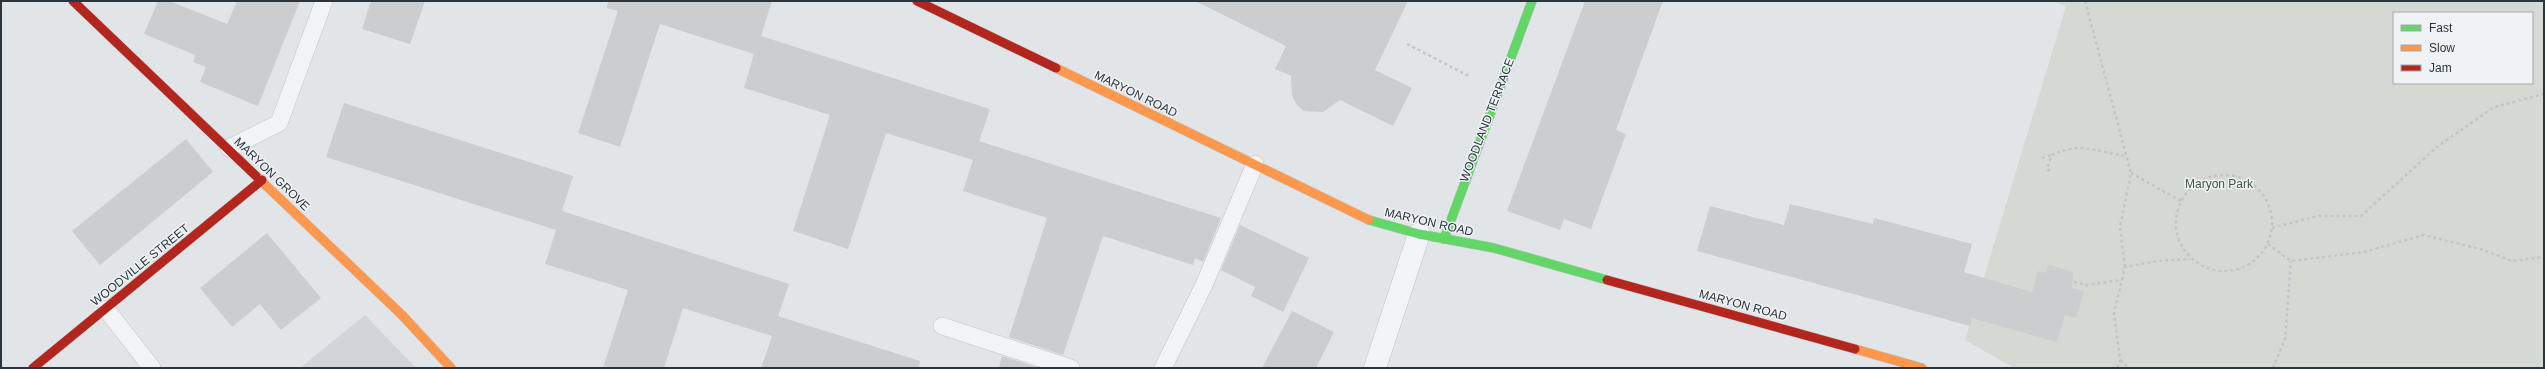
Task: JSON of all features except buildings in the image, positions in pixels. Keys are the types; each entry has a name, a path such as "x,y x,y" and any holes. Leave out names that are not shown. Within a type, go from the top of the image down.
{"street":[{"name":"MARYON GROVE","path":"73,1 229,148 402,315 451,368"},
{"name":"MARYON ROAD","path":"917,1 1374,222 1444,240 1494,248 1922,368"},
{"name":"WOODLAND TERRACE","path":"1444,240 1467,172 1532,1"},
{"name":"WOODVILLE STREET","path":"33,368 262,180"},
{"path":"1375,368 1419,234"}],"lane":[{"path":"229,148 279,123 324,1"},
{"path":"1163,368 1204,285 1255,164"},
{"path":"106,309 152,368"},
{"path":"942,326 1070,368"}],"path":[{"path":"2085,1 2131,173 2120,227 2125,267 2114,313 2120,360 2117,368"},
{"path":"1407,44 1474,78"},
{"path":"2272,228 2318,216 2361,216 2437,147 2494,107 2544,94"},
{"path":"2042,158 2067,148 2083,146 2100,153 2126,156"},
{"path":"2050,171 2047,169 2052,155"},
{"path":"2131,173 2181,200"},
{"path":"2221,175 2236,176 2253,184 2266,198 2272,216 2272,228 2268,244 2258,259 2236,271 2223,272 2210,270 2191,259 2181,246 2176,229 2176,218 2181,200 2191,187 2205,179 2221,175"},
{"path":"2268,244 2291,261 2364,252 2424,235 2484,250 2512,261 2544,257"},
{"path":"2125,267 2157,261 2191,259"},
{"path":"2272,368 2285,339 2291,261"},
{"path":"2074,282 2086,285 2122,280"},
{"path":"2120,360 2129,368"}],"shaded area":[{"path":"365,315 416,368 300,368"}],"green space":[{"name":"Maryon Park","path":"2051,1 2544,1 2544,368 2014,368 1965,340 2066,6"}],"traffic: fast":[{"path":"1444,239 1532,1"},
{"path":"1369,220 1419,234 1494,248 1607,280"}],"traffic: slow":[{"path":"1056,68 1369,220"},
{"path":"256,176 402,315 451,368"},
{"path":"1855,349 1922,368"}],"traffic: jam":[{"path":"73,1 256,176"},
{"path":"917,1 1056,68"},
{"path":"33,368 262,180"},
{"path":"1607,280 1855,349"}]}
